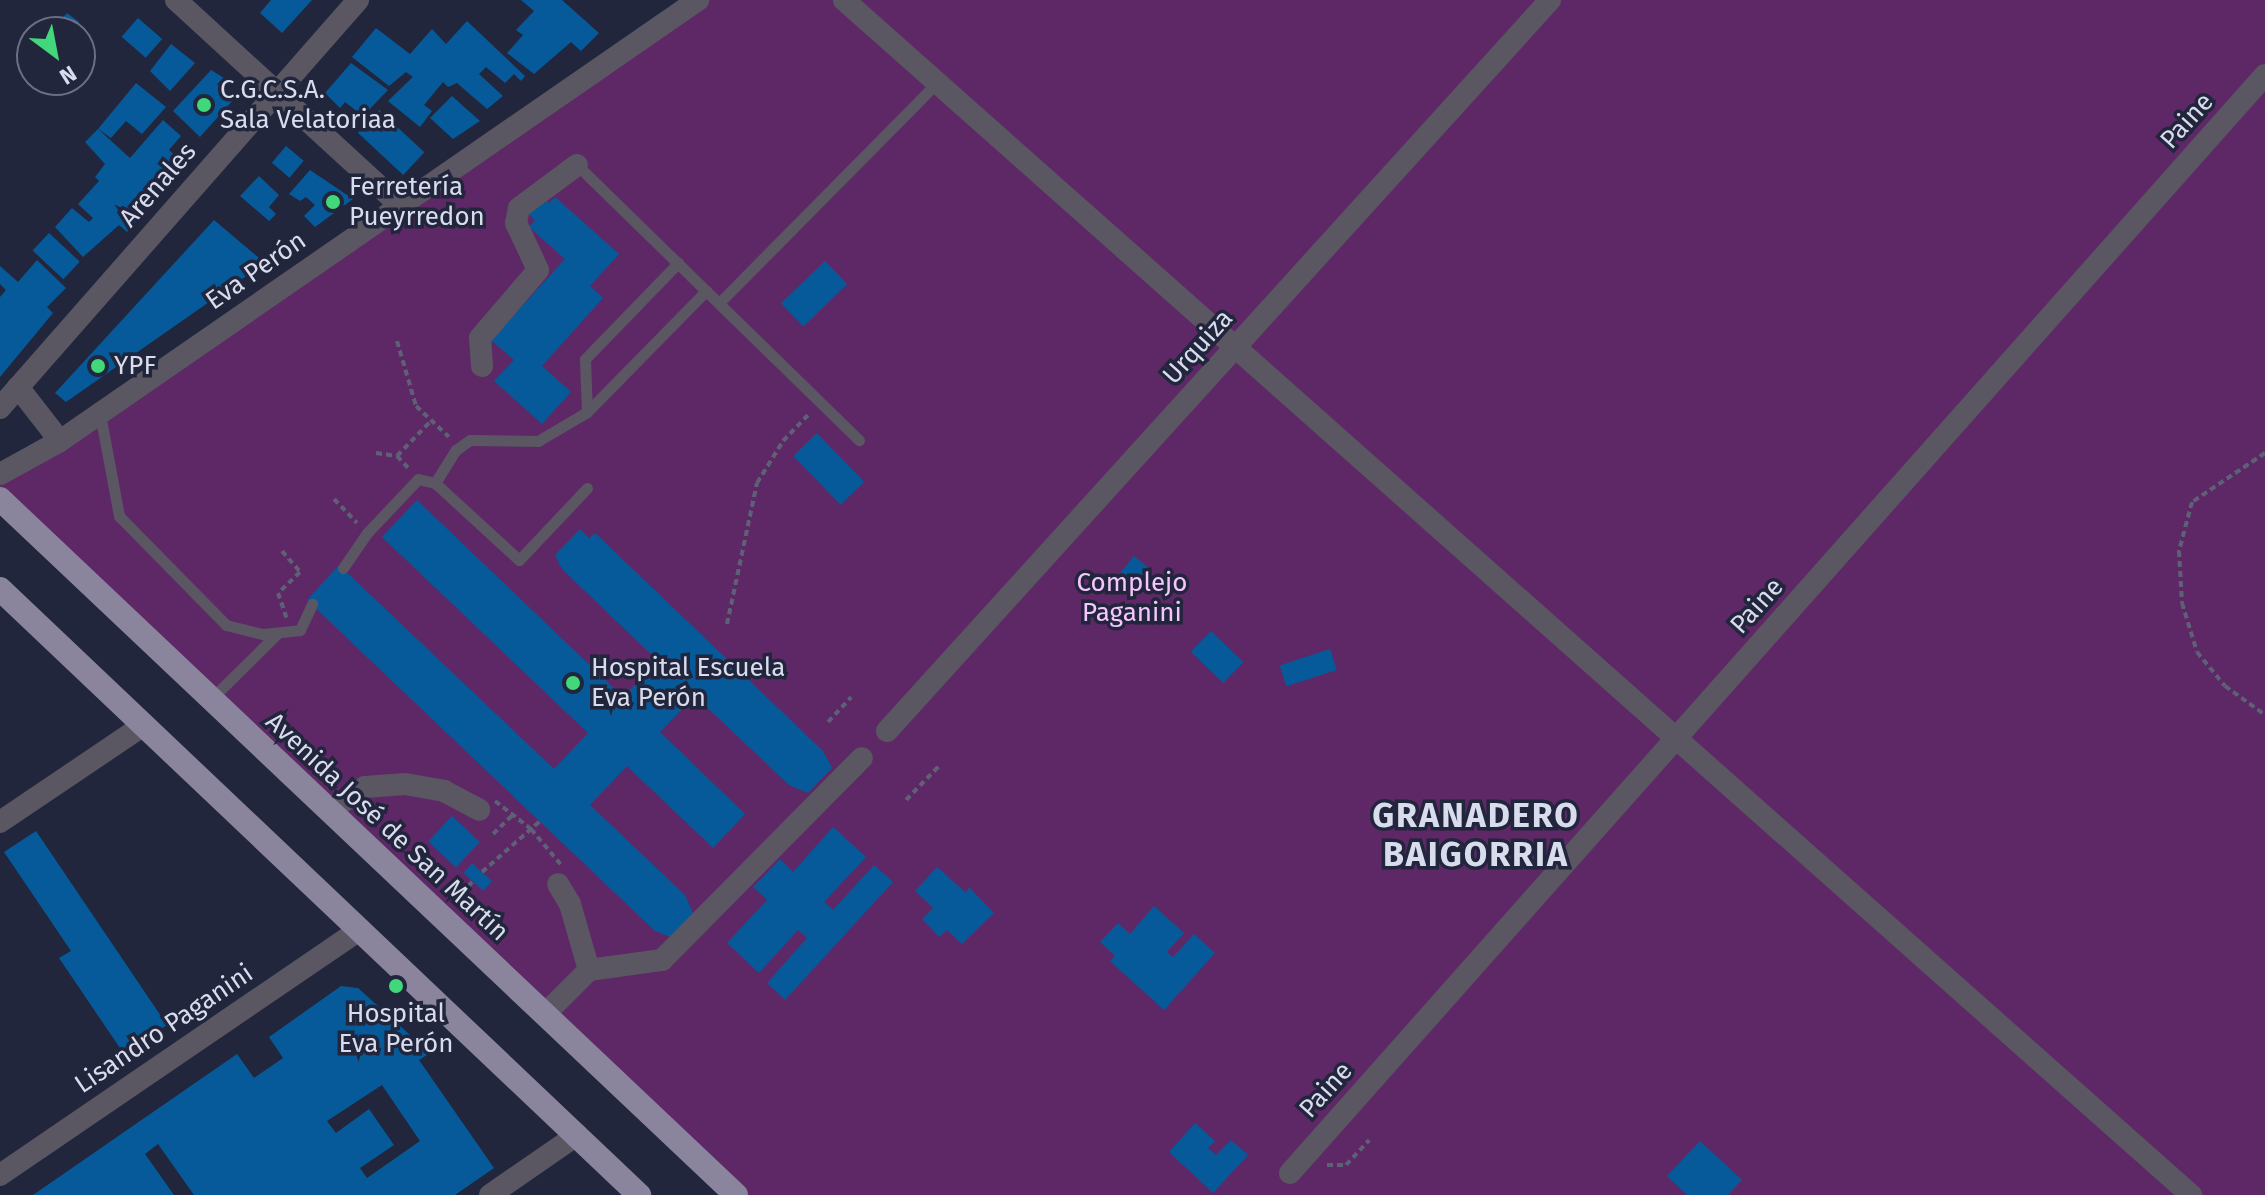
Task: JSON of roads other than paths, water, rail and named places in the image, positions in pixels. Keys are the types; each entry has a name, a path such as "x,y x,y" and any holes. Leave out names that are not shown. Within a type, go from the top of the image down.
{"main road":[{"name":"Avenida José de San Martín","path":"0,499 736,1195"},
{"path":"0,589 639,1195"}],"street":[{"path":"176,0 401,206"},
{"name":"Arenales","path":"0,408 358,0"},
{"name":"Eva Perón","path":"0,474 60,441 698,0"},
{"path":"844,0 2191,1195"},
{"name":"Urquiza","path":"887,731 1550,0"},
{"name":"Paine","path":"1290,1173 2265,75"},
{"path":"482,366 480,338 538,270 516,223 519,208 577,165"},
{"path":"18,387 60,441"},
{"path":"0,822 144,725"},
{"path":"545,1014 589,970 662,960 862,758"},
{"path":"329,811 365,787 405,784 444,791 484,804"},
{"path":"562,880 589,970"},
{"name":"Lisandro Paganini","path":"0,1175 360,929"},
{"path":"490,1195 577,1135"}],"lane":[{"path":"719,303 937,83"},
{"path":"577,165 859,440"},
{"path":"587,412 585,359 678,263"},
{"path":"435,483 460,445 470,440 538,441 587,412 706,291"},
{"path":"99,413 119,516 226,625 277,634 300,630 312,604"},
{"path":"343,568 367,533 418,479 435,483 519,560 587,488"},
{"path":"211,699 277,634"}],"place":[{"name":"C.G.C.S.A. Sala Velatoriaa","path":"204,105"},
{"name":"Ferretería Pueyrredon","path":"333,202"},
{"name":"YPF","path":"98,366"},
{"name":"Hospital Escuela Eva Perón","path":"573,683"},
{"name":"Hospital Eva Perón","path":"396,986"}],"district":[{"name":"GRANADERO BAIGORRIA","path":"1476,834"}],"park label":[{"name":"Complejo Paganini","path":"1132,598"}]}
